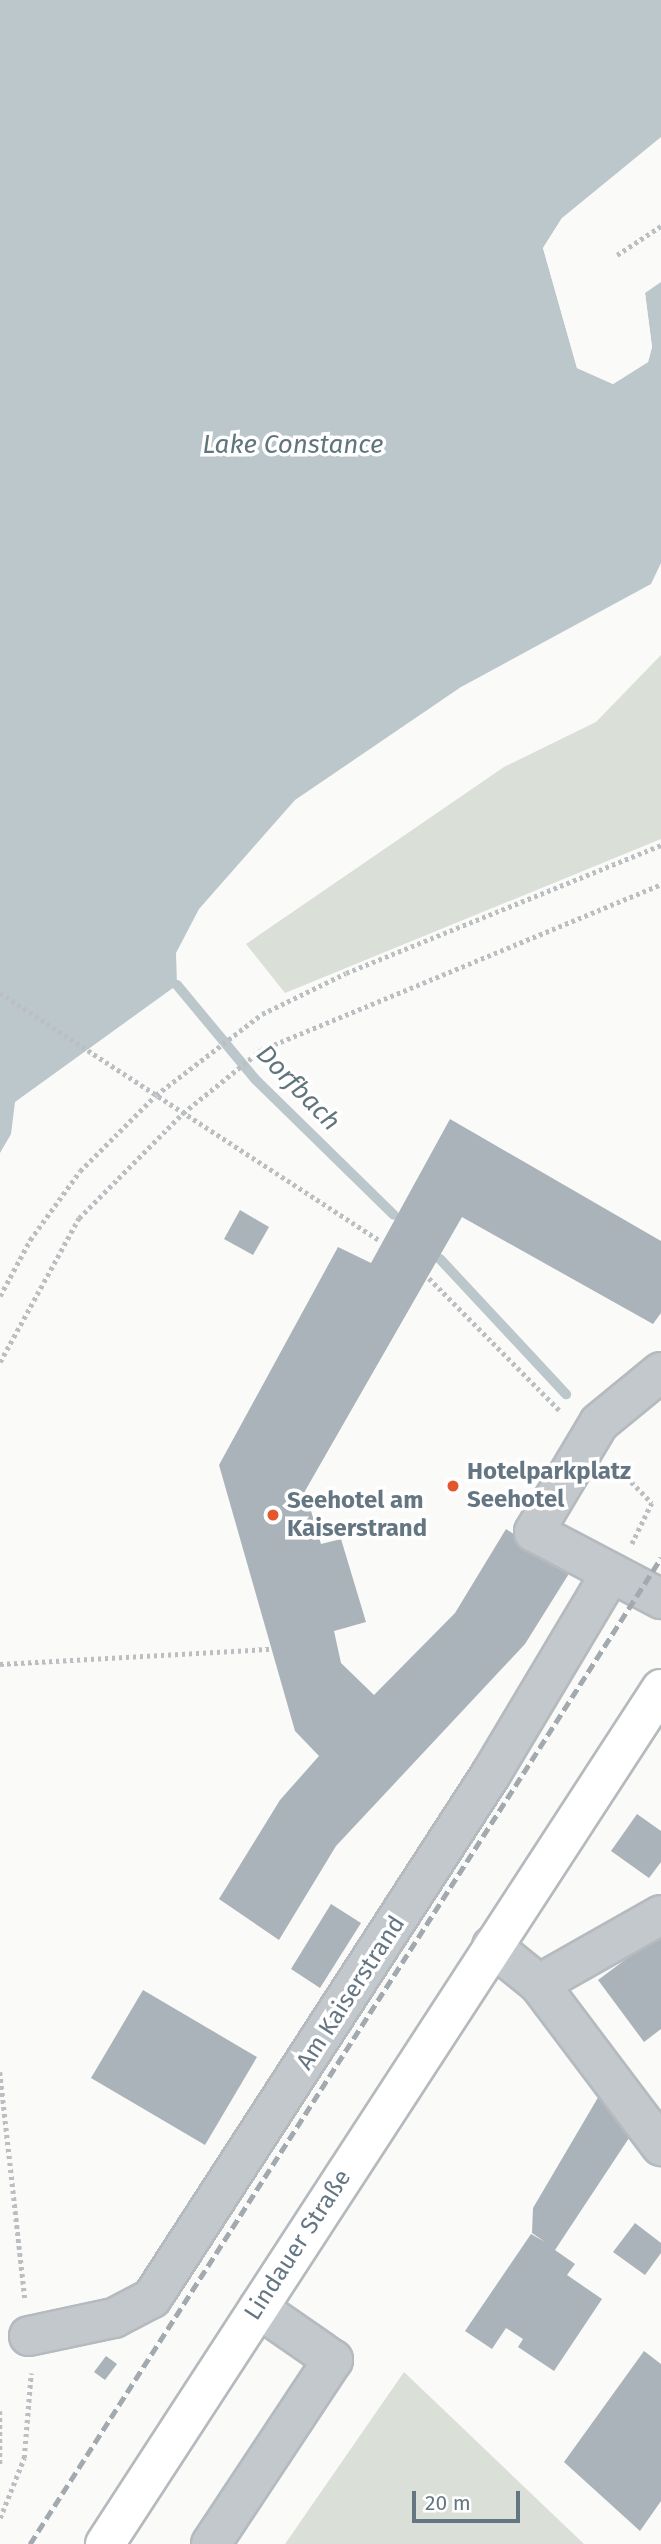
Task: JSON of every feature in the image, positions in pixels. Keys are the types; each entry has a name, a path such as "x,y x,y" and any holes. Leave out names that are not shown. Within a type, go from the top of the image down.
{"main road":[{"name":"Lindauer Straße","path":"105,2544 492,1945 661,1689"}],"street":[{"path":"661,1372 629,1393 587,1438 534,1532 661,1599"},
{"name":"Am Kaiserstrand","path":"29,2336 114,2318 152,2298 491,1774 611,1573"},
{"path":"539,1984 661,1915"},
{"path":"492,1945 539,1984 661,2146"},
{"path":"211,2544 332,2360 258,2308"}],"path":[{"path":"617,255 661,226"},
{"path":"0,1296 30,1240 80,1171 156,1095 210,1051 262,1014 346,973 661,845"},
{"path":"0,1362 79,1218 183,1113 261,1050 304,1029 661,884"},
{"path":"0,993 380,1241"},
{"path":"429,1278 652,1503 641,1531 611,1573"},
{"path":"0,1664 272,1649"},
{"path":"0,2411 0,2466"}],"shaded area":[{"path":"661,655 661,839 285,993 246,944 504,767 596,722"},
{"path":"404,2372 584,2544 285,2544"}],"water":[{"name":"Lake Constance","path":"0,0 661,0 661,137 562,218 543,248 577,368 613,384 648,362 652,347 645,293 661,282 661,563 651,584 461,687 295,800 199,909 176,953 177,985 15,1102 11,1134 0,1153"}],"pier":[{"path":"562,218 567,218 547,249 580,366 613,380 644,360 645,293 652,347 648,362 613,384 577,368 543,248"}],"building":[{"path":"450,1119 661,1241 661,1313 653,1324 462,1217 305,1491 321,1544 341,1539 366,1622 334,1631 341,1663 374,1695 455,1613 506,1529 570,1572 525,1644 336,1846 279,1940 219,1899 280,1800 319,1756 295,1731 219,1465 338,1247 371,1263"},
{"path":"240,1210 269,1227 253,1255 224,1239"},
{"path":"637,1814 661,1831 661,1862 649,1878 611,1851"},
{"path":"331,1904 361,1923 320,1988 291,1969"},
{"path":"661,1933 661,2029 644,2042 598,1980"},
{"path":"143,1990 257,2057 205,2145 91,2078"},
{"path":"603,2089 629,2138 555,2250 575,2264 567,2275 602,2299 554,2371 518,2347 523,2339 506,2328 492,2349 465,2331 531,2234 545,2242 532,2233 533,2208"},
{"path":"635,2223 661,2243 661,2253 645,2275 613,2252"},
{"path":"644,2351 661,2364 661,2501 640,2531 564,2462"},
{"path":"106,2356 117,2364 105,2380 94,2372"}],"waterway":[{"name":"Dorfbach","path":"177,985 255,1079 394,1215"},
{"name":"Dorfbach","path":"440,1259 566,1394"}],"railway":[{"path":"30,2544 661,1558"}],"place":[{"name":"Hotelparkplatz Seehotel","path":"453,1486"},
{"name":"Seehotel am Kaiserstrand","path":"273,1515"}]}
